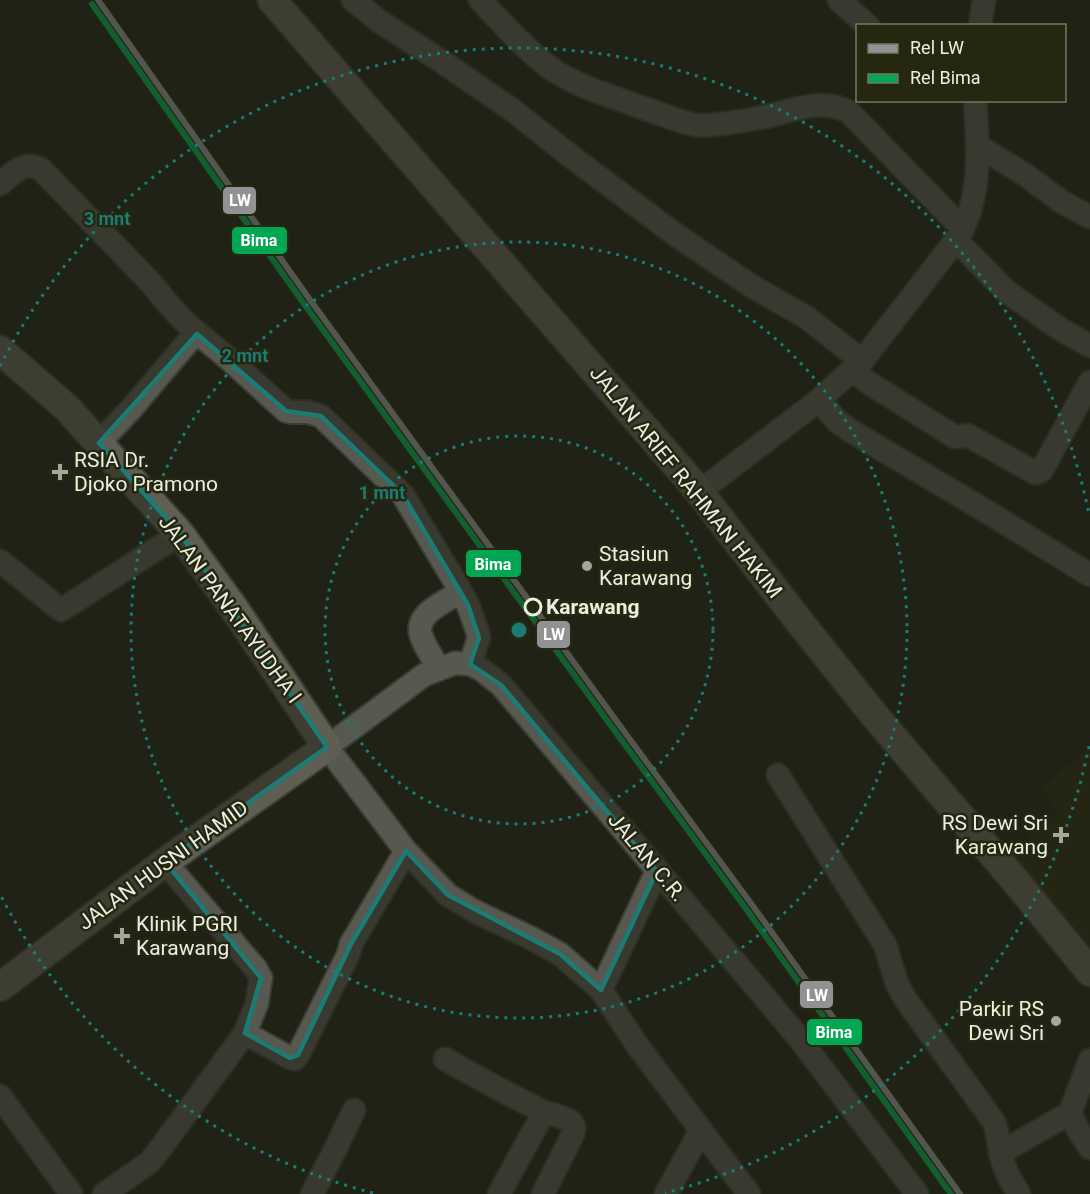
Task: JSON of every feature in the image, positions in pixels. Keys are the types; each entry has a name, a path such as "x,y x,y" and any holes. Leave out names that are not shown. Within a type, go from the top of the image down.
{"main road":[{"name":"JALAN ARIEF RAHMAN HAKIM","path":"272,0 699,492 875,716 1090,972"},
{"name":"JALAN PANATAYUDHA I","path":"0,350 66,407 180,534 235,610 327,747"},
{"name":"JALAN HUSNI HAMID","path":"0,987 165,862 327,747"}],"street":[{"path":"352,0 379,21 511,109 676,235 753,286 806,317 857,365 869,383 955,437 967,435 1036,472 1042,470 1090,382"},
{"path":"480,0 532,53 565,77 615,98 684,122 710,125 756,118 803,107 820,105 842,108 849,112 960,235 1006,291 1060,329 1090,346"},
{"path":"838,0 866,24"},
{"path":"980,24 984,0"},
{"path":"699,492 819,400 857,365 960,235 968,217 975,186 978,145 975,102"},
{"path":"978,145 1027,176 1062,202 1090,218"},
{"path":"0,184 26,165 35,165 42,170 197,334 230,360 286,411 307,411 321,416 403,495 468,605 478,638 470,664 455,663 418,680 327,747 406,851 448,895 474,911 560,954 600,990 637,1045 749,1194"},
{"path":"99,443 132,409 197,334"},
{"path":"819,400 837,421 851,431 1090,576"},
{"path":"0,561 62,610 180,534"},
{"path":"440,669 421,636 419,628 424,615 461,592"},
{"name":"JALAN C.R.","path":"470,664 482,670 501,686 572,768 799,1038 915,1193"},
{"path":"778,775 885,945 897,984 906,1000 994,1122 998,1130 1002,1160 1011,1183 1019,1194"},
{"path":"245,1033 290,1058 295,1059 298,1056 348,955 351,944 406,851"},
{"path":"104,1194 150,1162 245,1033 257,1003 261,978 256,969 165,862"},
{"path":"600,990 657,871"},
{"path":"445,1059 471,1075 544,1112 568,1120 574,1126 573,1134 543,1194"},
{"path":"1000,1153 1070,1113 1090,1060"},
{"path":"0,1096 71,1194"},
{"path":"312,1194 354,1110"},
{"path":"499,1194 544,1112"},
{"path":"1070,1113 1078,1131 1090,1148"},
{"path":"666,1194 701,1130"}],"highlighted area":[{"path":"197,334 286,411 321,416 403,495 468,605 479,638 470,664 501,685 657,871 601,990 560,954 448,895 406,851 351,944 298,1055 290,1058 245,1033 261,978 165,862 327,747 180,534 99,443"}],"shaded area":[{"name":"RS Dewi Sri Karawang","path":"1090,747 1090,959 1003,859 1059,812 1041,789"}],"rail line":[{"name":"LW","path":"98,0 308,297 750,902 960,1194"},
{"name":"Bima","path":"92,4 302,301 744,906 951,1194"}],"place":[{"name":"RSIA Dr. Djoko Pramono","path":"60,472"},
{"name":"Stasiun Karawang","path":"587,566"},
{"name":"Karawang","path":"533,607"},
{"name":"RS Dewi Sri Karawang","path":"1061,835"},
{"name":"Klinik PGRI Karawang","path":"122,936"},
{"name":"Parkir RS Dewi Sri","path":"1056,1021"}]}
